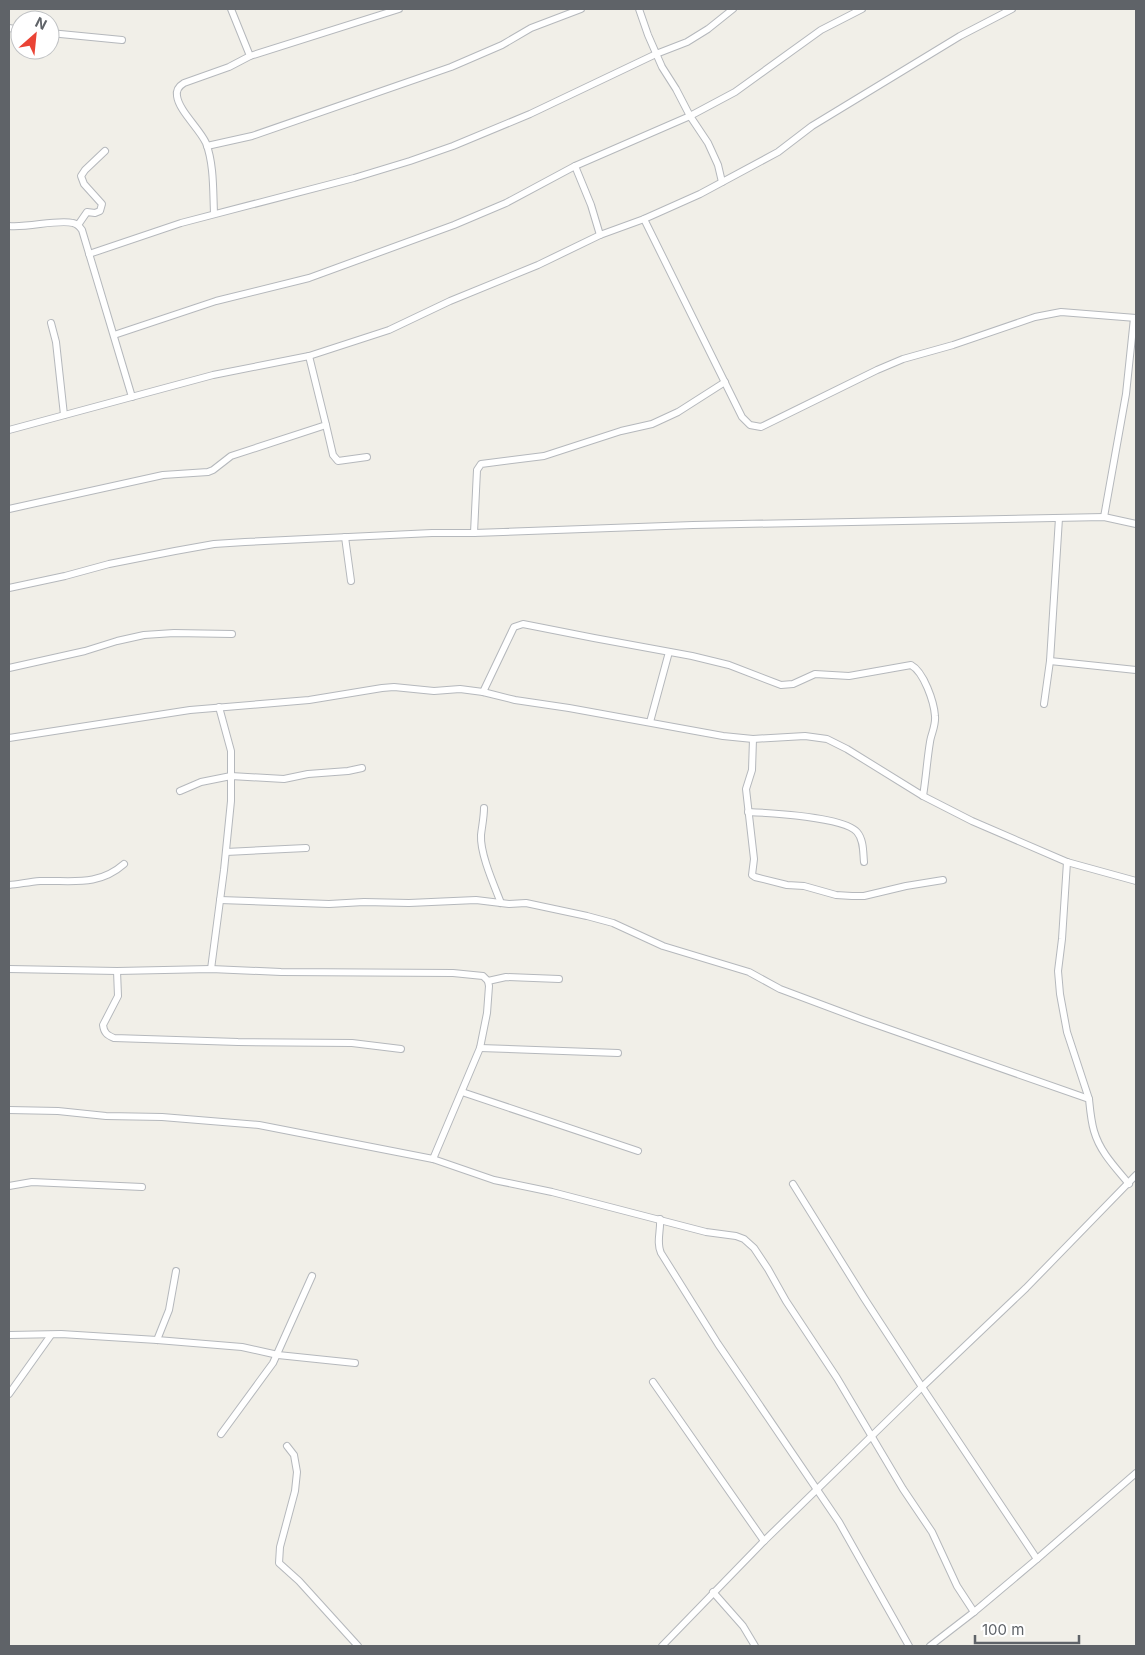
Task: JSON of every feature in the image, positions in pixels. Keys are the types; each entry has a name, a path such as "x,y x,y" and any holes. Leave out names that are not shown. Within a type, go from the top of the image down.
{"street":[{"path":"231,9 250,56"},
{"path":"214,214 212,174 207,146 178,99 177,92 184,83 229,67 250,56 399,9"},
{"path":"207,146 252,136 451,67 502,45 531,28 581,9"},
{"path":"639,9 656,54 690,116 708,143 718,165 722,182"},
{"path":"89,254 181,223 354,178 453,146 530,114 656,54 687,42 708,29 733,9"},
{"path":"114,335 216,301 309,278 454,225 506,203 575,166 690,116 734,92 820,30 862,9"},
{"path":"9,430 213,375 309,356 389,330 538,265 600,235 644,219 722,182 778,152 812,126 960,36 1012,9"},
{"path":"60,34 122,40"},
{"path":"78,225 87,212 95,213 100,211 102,207 102,204 84,184 81,176 105,151"},
{"path":"575,166 591,205 600,235"},
{"path":"644,219 742,417 750,424 761,427 903,359 953,345 1035,317 1060,312 1135,318 1126,394 1104,517"},
{"path":"9,226 23,227 67,222 78,225 82,230 132,397"},
{"path":"51,323 56,342 64,415"},
{"path":"309,356 333,455 338,461 366,457"},
{"path":"474,533 477,470 481,464 544,456 621,431 652,424 678,412 725,382"},
{"path":"9,509 163,475 208,472 231,456 326,424"},
{"path":"9,588 109,564 214,544 432,533 693,524 1104,517 1136,524"},
{"path":"1044,704 1050,661 1059,518"},
{"path":"345,537 351,581"},
{"path":"483,692 514,627 518,624 729,665 777,684 787,685 816,674 849,676 879,672 908,665 913,666 927,686 935,715 929,746 924,796"},
{"path":"9,668 85,652 117,641 144,635 174,633 232,634"},
{"path":"650,722 669,652"},
{"path":"1050,661 1136,670"},
{"path":"9,738 190,710 293,702 394,687 434,691 460,689 723,736 753,739 805,736 826,740 848,748 924,796 972,821 1067,862 1136,881"},
{"path":"211,968 231,801 231,751 219,707"},
{"path":"753,739 752,770 746,789 754,859 752,874 758,879 804,886 836,895 852,896 864,896 943,880"},
{"path":"180,791 201,782 231,776 284,779 308,774 362,768"},
{"path":"484,808 482,843 491,879 501,903"},
{"path":"748,812 805,817 832,821 850,827 857,832 862,840 864,862"},
{"path":"226,852 306,848"},
{"path":"1067,862 1058,971 1067,1032 1089,1099 1093,1130 1107,1158 1129,1184"},
{"path":"9,885 39,881 86,881 100,879 124,864"},
{"path":"220,900 329,904 476,900 538,905 613,923 663,946 749,972 780,988 863,1020 1089,1099"},
{"path":"9,969 117,971 211,968 290,972 453,973 483,976 488,981 487,1013 480,1048 433,1159"},
{"path":"117,971 118,996 103,1025 107,1035 114,1038 352,1043 401,1049"},
{"path":"488,981 506,977 559,979"},
{"path":"480,1048 618,1053"},
{"path":"462,1092 638,1151"},
{"path":"9,1110 58,1111 106,1116 162,1117 259,1125 433,1159 494,1180 552,1192 706,1232 736,1236 748,1242 768,1269 932,1532 957,1586 974,1612"},
{"path":"664,1645 764,1541 1026,1288 1136,1175"},
{"path":"9,1186 32,1182 142,1187"},
{"path":"793,1184 864,1298 1037,1559"},
{"path":"660,1220 658,1241 661,1253 718,1344 818,1488 876,1586 908,1646"},
{"path":"157,1340 168,1310 176,1271"},
{"path":"221,1434 267,1374 278,1355 312,1276"},
{"path":"9,1335 157,1340 242,1347 278,1355 355,1363"},
{"path":"9,1394 51,1335"},
{"path":"653,1382 764,1541"},
{"path":"287,1446 294,1455 297,1472 295,1491 280,1547 279,1563 299,1581 358,1646"},
{"path":"930,1646 974,1612 1136,1473"},
{"path":"713,1592 743,1626 754,1646"}]}
